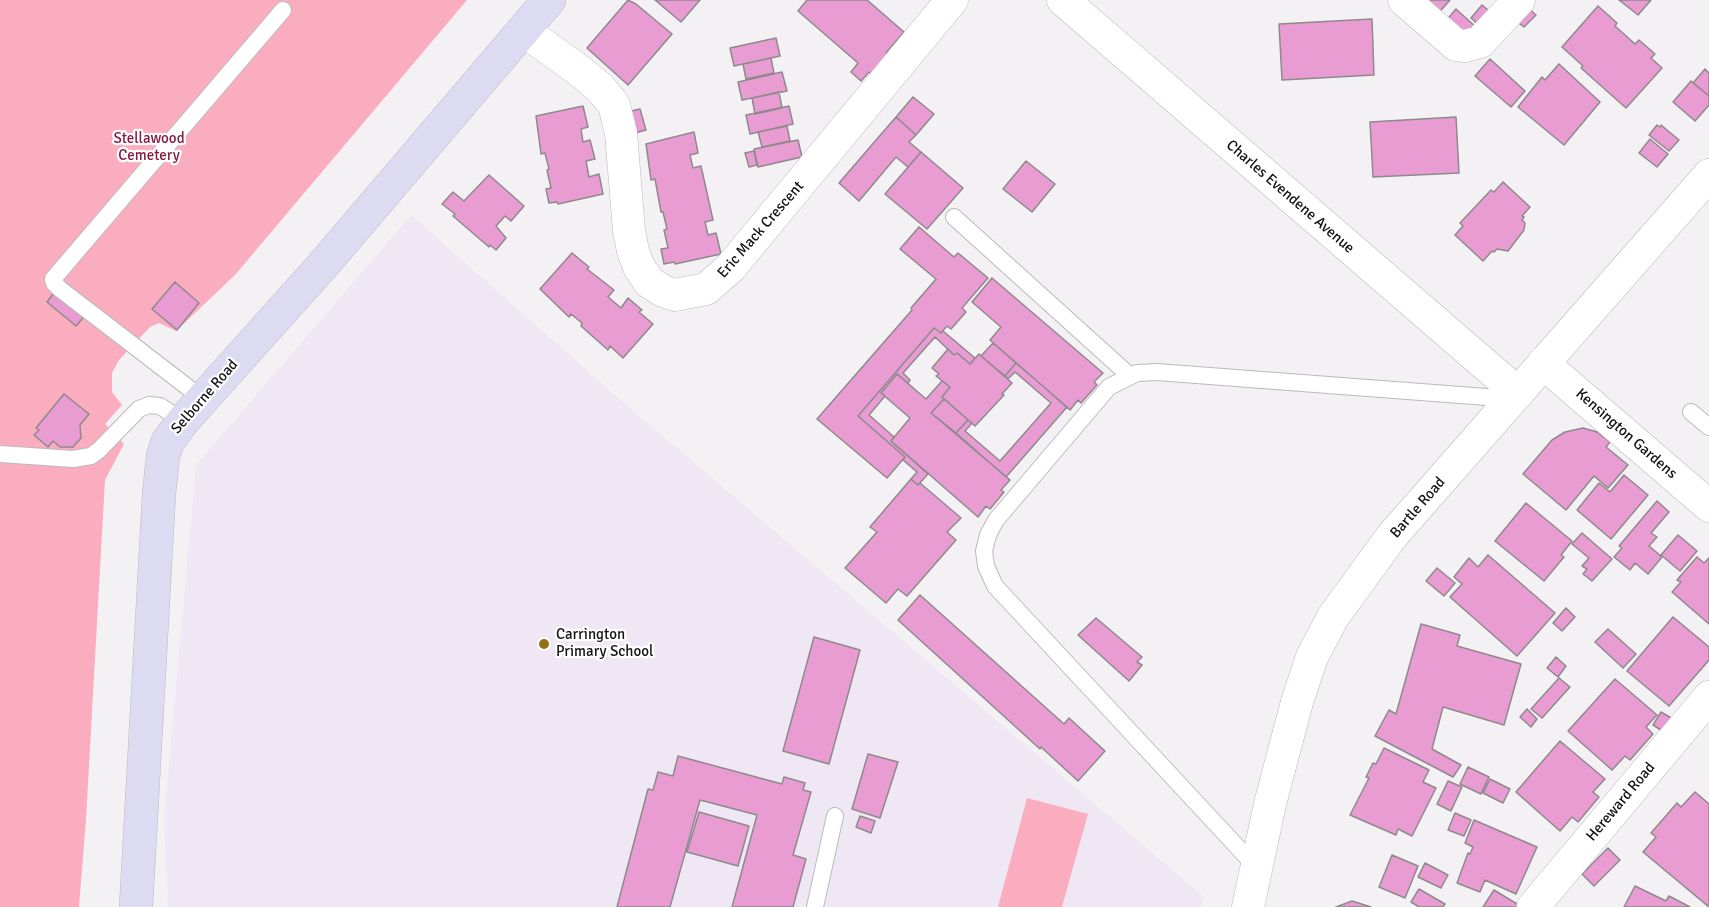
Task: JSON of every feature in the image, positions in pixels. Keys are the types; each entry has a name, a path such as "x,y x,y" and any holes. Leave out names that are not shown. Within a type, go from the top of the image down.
{"street":[{"name":"Selborne Road","path":"136,907 161,470 168,441 323,265 549,0"},
{"name":"Eric Mack Crescent","path":"523,30 553,50 594,83 614,105 621,134 629,231 633,251 639,267 649,282 663,291 675,294 706,290 730,268 952,0"},
{"name":"Charles Evendene Avenue","path":"1063,0 1515,396"},
{"path":"1404,0 1456,45 1466,46 1480,42 1519,0"},
{"name":"Bartle Road","path":"1248,907 1272,795 1297,702 1312,657 1333,616 1392,536 1709,175"},
{"name":"Kensington Gardens","path":"1543,363 1709,506"},
{"name":"Hereward Road","path":"1533,907 1709,697"}],"lane":[{"path":"193,410 60,289 53,279 283,10"},
{"path":"954,217 1130,376"},
{"path":"1256,867 995,586 986,566 984,551 988,535 996,520 1109,387 1137,373 1157,372 1515,396"},
{"path":"0,454 73,459 91,456 139,409 149,405 193,410"},
{"path":"1691,412 1709,427"},
{"path":"815,907 835,816"}],"shaded area":[{"name":"Carrington Primary School","path":"411,215 624,403 1204,897 1201,907 168,907 164,818 196,465"}],"green space":[{"name":"Stellawood Cemetery","path":"0,0 467,0 235,275 176,331 159,323 150,327 119,360 112,373 112,392 122,405 105,424 124,444 105,480 79,907 0,907"},
{"path":"1027,798 1088,814 1062,907 998,907"}],"building":[{"path":"628,0 672,34 628,85 587,48"},
{"path":"655,0 700,0 681,22"},
{"path":"807,0 867,0 904,32 886,53 896,62 880,81 869,72 861,81 851,72 858,63 798,11"},
{"path":"1429,0 1450,0 1435,17 1423,7"},
{"path":"1619,0 1651,0 1638,15"},
{"path":"1482,5 1494,15 1483,29 1471,18"},
{"path":"1598,6 1635,44 1639,40 1655,54 1651,58 1662,68 1626,108 1581,68 1583,66 1562,47"},
{"path":"1527,7 1536,15 1524,27 1516,21"},
{"path":"1456,9 1477,28 1465,41 1444,23"},
{"path":"1372,19 1374,75 1282,80 1279,24"},
{"path":"776,38 780,56 734,66 730,48"},
{"path":"771,58 774,73 746,79 743,64"},
{"path":"1490,59 1525,91 1511,107 1475,76"},
{"path":"1559,64 1600,102 1564,145 1518,107 1542,77 1545,80"},
{"path":"1705,69 1709,73 1709,96 1693,83"},
{"path":"782,72 787,91 742,100 738,82"},
{"path":"1691,81 1709,96 1709,105 1695,121 1673,102"},
{"path":"779,92 782,108 755,114 752,98"},
{"path":"913,97 934,114 916,135 896,117"},
{"path":"583,106 588,127 581,129 583,142 590,140 595,159 586,161 589,177 599,174 603,194 558,204 557,202 549,203 546,189 551,188 547,170 549,169 545,153 541,154 536,116"},
{"path":"789,106 793,124 750,134 746,115"},
{"path":"640,109 646,130 628,135 622,113"},
{"path":"896,117 916,135 909,142 921,152 908,167 896,157 859,201 839,183"},
{"path":"1456,117 1459,173 1373,177 1370,122"},
{"path":"1657,125 1660,127 1661,125 1679,140 1669,151 1649,135"},
{"path":"787,126 790,141 762,147 758,132"},
{"path":"694,132 698,153 690,155 693,168 701,166 713,220 705,222 708,235 716,233 721,254 675,264 674,262 664,264 661,249 668,248 664,230 667,229 663,212 661,212 655,179 651,180 646,144"},
{"path":"1650,139 1668,154 1657,167 1639,153"},
{"path":"798,140 802,157 758,167 754,149"},
{"path":"754,151 757,165 749,167 745,153"},
{"path":"921,152 963,188 927,229 885,194"},
{"path":"1026,161 1055,184 1032,212 1003,189"},
{"path":"489,175 524,206 511,221 505,216 496,226 506,238 496,250 490,245 489,247 442,204 453,192 464,201"},
{"path":"1503,182 1530,207 1522,216 1525,223 1524,230 1508,251 1497,249 1492,251 1483,261 1455,235 1463,226 1460,223 1491,190 1494,192"},
{"path":"919,227 954,257 958,253 988,278 962,308 966,312 951,329 947,326 941,333 934,328 858,416 905,457 887,478 817,419 936,279 900,249"},
{"path":"572,253 589,267 587,269 614,290 608,297 621,308 628,298 653,324 623,358 610,346 608,350 581,326 582,323 571,314 569,317 540,289"},
{"path":"992,278 1103,373 1094,382 1097,385 1081,403 1078,400 1070,410 990,340 1001,327 972,302"},
{"path":"63,281 93,306 76,326 47,302"},
{"path":"175,282 199,303 177,330 152,309"},
{"path":"934,328 941,333 943,331 975,358 970,364 957,353 954,355 935,337 903,373 910,380 908,383 897,374 881,393 885,396 869,415 894,437 891,441 928,474 918,485 911,479 917,472 903,460 905,457 858,416"},
{"path":"993,343 1016,363 1005,376 981,356"},
{"path":"948,349 970,364 979,354 1012,383 975,426 942,397 950,387 936,376 939,374 932,368"},
{"path":"1016,363 1067,407 1006,477 956,433 968,420 972,423 965,431 1000,461 1051,403 1015,372 1008,379 1005,376"},
{"path":"897,374 926,399 942,381 950,387 942,397 944,399 931,413 1010,480 1001,490 1004,492 990,509 986,506 978,517 891,441 910,418 881,393"},
{"path":"64,394 89,414 80,425 81,438 73,447 60,447 53,441 48,447 34,435 39,430 36,428"},
{"path":"944,399 968,420 956,433 931,413"},
{"path":"1583,428 1597,432 1610,442 1606,447 1628,465 1608,488 1594,476 1566,510 1523,474 1552,440 1565,432"},
{"path":"1624,475 1648,495 1611,539 1577,510 1599,483 1610,492"},
{"path":"911,479 918,485 920,483 961,518 947,532 956,540 907,596 898,589 886,603 845,568 877,532 870,527"},
{"path":"1657,501 1669,512 1651,533 1657,537 1649,546 1662,557 1648,574 1635,563 1630,570 1614,557 1622,548 1619,546"},
{"path":"1526,503 1572,541 1561,555 1564,557 1544,581 1495,541"},
{"path":"1582,533 1612,559 1592,581 1583,574 1587,569 1582,566 1589,558 1572,544"},
{"path":"1678,535 1697,551 1680,571 1661,555"},
{"path":"1488,555 1555,613 1517,656 1450,597 1462,584 1454,577 1469,558 1478,567"},
{"path":"1697,557 1704,563 1709,558 1709,624 1672,592 1681,582 1677,580"},
{"path":"1437,568 1455,583 1444,596 1426,581"},
{"path":"920,595 1064,724 1069,718 1105,751 1078,781 898,620"},
{"path":"1566,608 1575,617 1562,631 1553,623"},
{"path":"1673,617 1709,647 1709,660 1669,706 1627,671"},
{"path":"1096,618 1142,657 1137,662 1142,665 1129,681 1078,635"},
{"path":"1421,624 1460,635 1457,646 1521,664 1504,725 1443,707 1432,749 1461,765 1453,777 1375,736 1389,710 1396,714"},
{"path":"1608,629 1636,654 1623,668 1595,642"},
{"path":"814,637 860,650 829,764 783,751"},
{"path":"1556,657 1566,666 1558,677 1547,668"},
{"path":"1559,678 1570,687 1542,718 1531,709"},
{"path":"1615,679 1657,715 1646,727 1653,734 1630,760 1625,756 1612,770 1568,731"},
{"path":"1527,709 1537,719 1531,727 1520,717"},
{"path":"1661,712 1673,719 1664,732 1653,725"},
{"path":"1560,741 1605,779 1593,792 1599,797 1578,822 1572,817 1560,831 1516,792"},
{"path":"1384,748 1429,770 1423,782 1436,788 1412,836 1398,829 1396,835 1350,815 1369,778 1366,777 1373,763 1376,764"},
{"path":"868,754 898,762 880,818 852,809"},
{"path":"678,756 782,784 784,777 805,783 803,790 811,792 793,855 806,859 793,907 732,907 757,815 700,800 670,907 617,907 648,789 653,790 658,772 673,776"},
{"path":"1468,767 1489,777 1481,794 1460,784"},
{"path":"1490,779 1510,789 1503,803 1483,793"},
{"path":"1448,781 1462,787 1451,811 1437,804"},
{"path":"1695,792 1709,804 1709,907 1643,852 1656,837 1651,833 1677,803 1681,807"},
{"path":"699,812 749,826 738,866 687,852"},
{"path":"1455,813 1471,820 1464,836 1448,830"},
{"path":"860,816 875,821 871,833 856,827"},
{"path":"1474,820 1537,847 1516,894 1485,880 1480,892 1457,883 1468,853 1470,854 1473,847 1465,843"},
{"path":"1608,848 1620,860 1594,886 1582,874"},
{"path":"1392,855 1418,866 1405,898 1379,887"},
{"path":"1425,863 1448,875 1441,888 1418,877"},
{"path":"1635,886 1666,901 1669,896 1690,907 1624,907"},
{"path":"1419,889 1445,904 1443,907 1419,907 1411,902"},
{"path":"1494,890 1522,907 1483,907"},
{"path":"1352,901 1371,907 1336,907"}],"place":[{"name":"Carrington Primary School","path":"544,644"}]}
